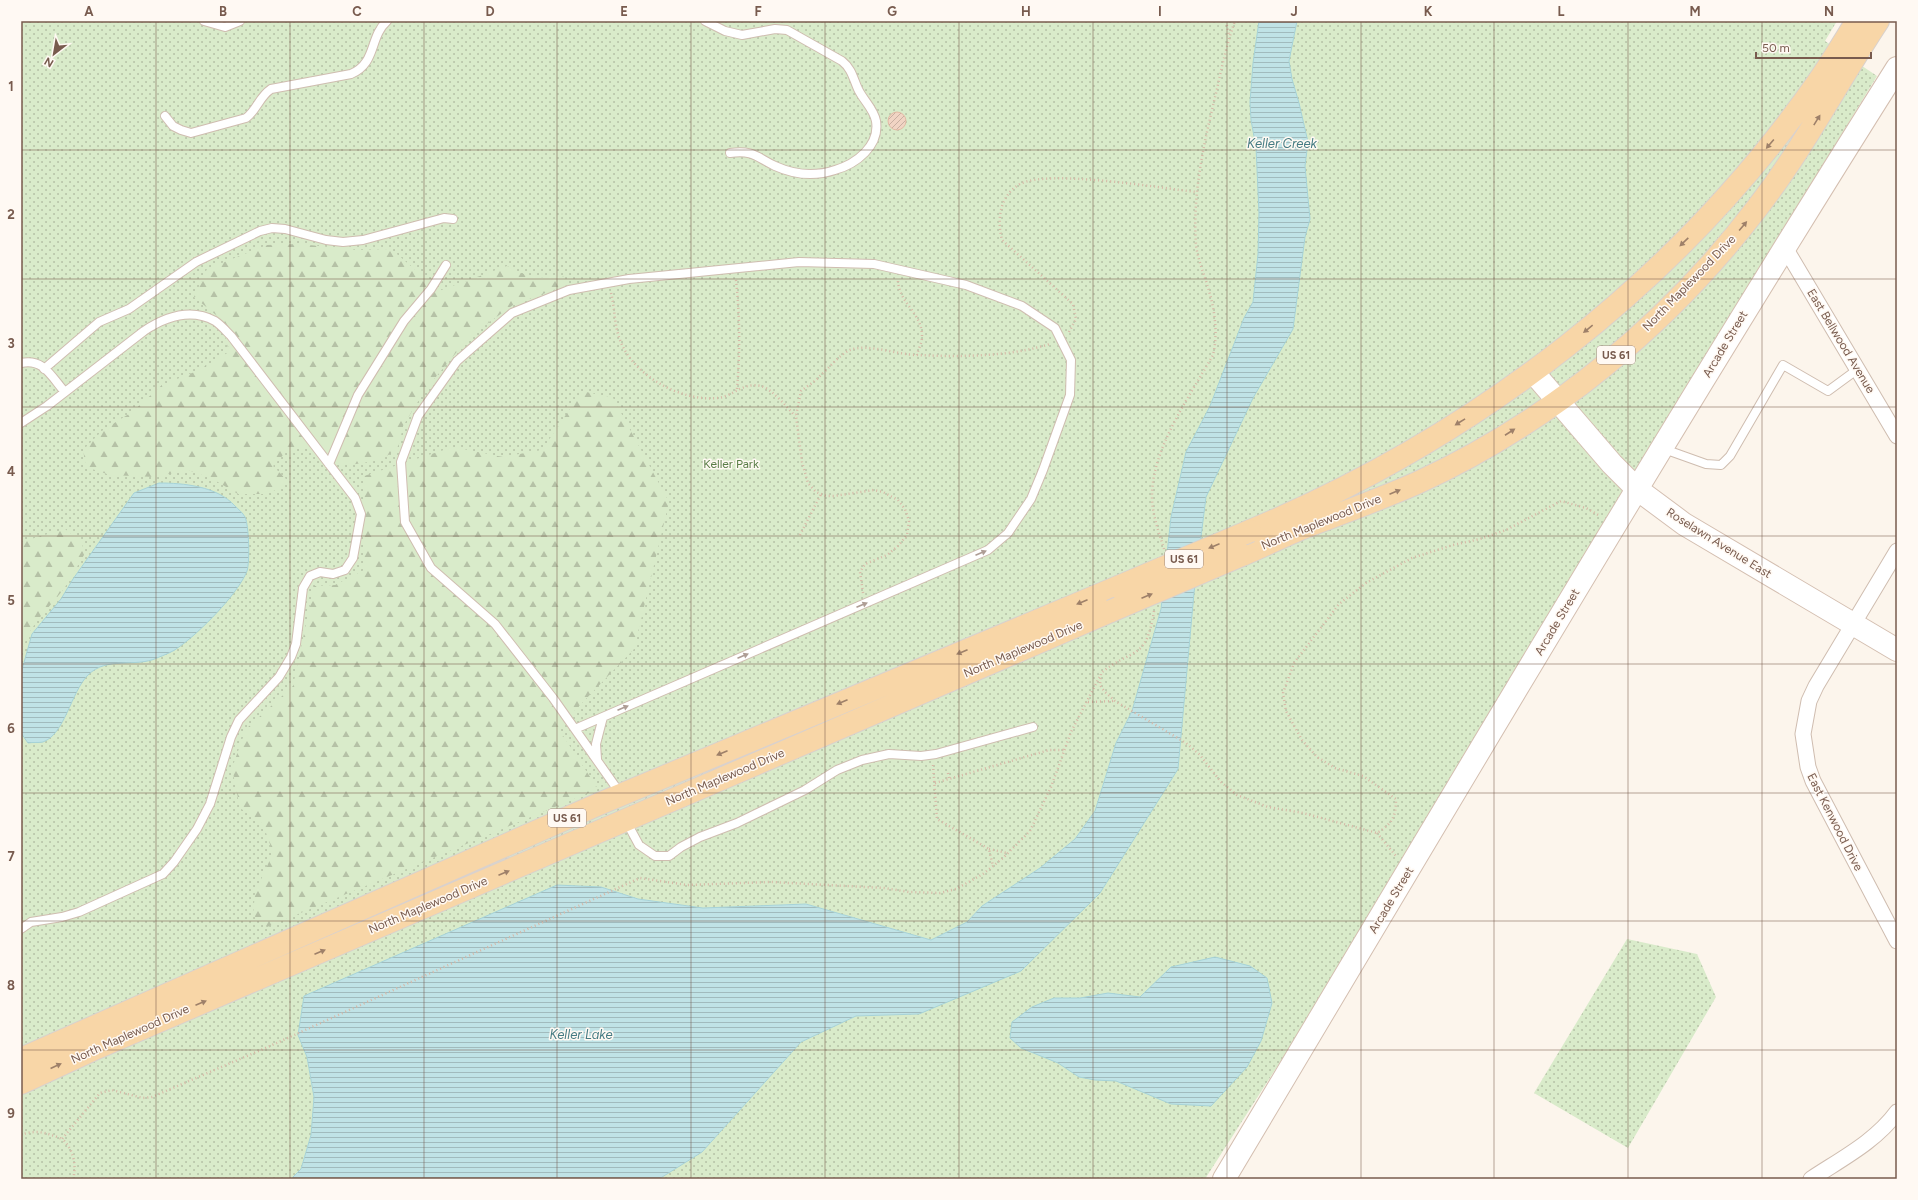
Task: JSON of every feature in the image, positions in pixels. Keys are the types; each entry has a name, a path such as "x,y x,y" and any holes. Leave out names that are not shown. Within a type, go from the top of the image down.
{"main road":[{"name":"North Maplewood Drive","path":"21,1059 621,795 1250,531 1307,506 1367,476 1426,443 1471,415 1533,372 1591,326 1642,282 1706,218 1780,133 1820,79 1857,21"},
{"name":"North Maplewood Drive","path":"21,1083 107,1044 1111,611 1418,482 1504,436 1556,401 1635,339 1671,306 1715,259 1757,209 1786,169 1878,21"}],"street":[{"name":"Arcade Street","path":"1224,1179 1784,246 1897,68"},
{"name":"East Bellwood Avenue","path":"1784,246 1897,436"},
{"name":"Roselawn Avenue East","path":"1533,372 1556,401 1612,464 1637,489 1684,524 1897,650"},
{"name":"East Kenwood Drive","path":"1897,551 1816,686 1805,717 1803,734 1804,751 1813,781 1897,941"},
{"path":"1811,1179 1867,1142 1897,1112"}],"lane":[{"path":"204,21 225,27 240,21"},
{"path":"165,116 173,126 191,133 246,118 253,113 263,94 271,89 351,74 360,70 366,63 378,35 387,21"},
{"path":"706,21 725,31 742,35 775,29 787,30 842,61 850,68 858,90 870,106 876,121 875,135 870,147 858,159 836,170 812,175 791,172 745,151 730,153"},
{"path":"44,368 99,322 129,309 196,262 260,230 285,228 326,240 343,242 363,240 439,219 453,219"},
{"path":"575,729 988,550 1008,533 1031,500 1070,394 1071,360 1055,328 1022,306 966,285 874,264 799,262 629,279 569,290 512,314 457,361 418,416 401,462 405,522 431,568 495,624 553,698 621,795"},
{"path":"329,464 358,395 404,321 430,289 446,265"},
{"path":"21,423 47,406 64,391 161,320 186,315 200,315 217,322 232,336 355,498 360,514 353,558 345,570 333,574 320,572 310,576 303,588 296,644 291,657 266,692 239,720 231,737 210,804 197,829 174,862 163,874 79,912 62,917 31,922 21,928"},
{"path":"21,363 30,361 40,364 64,391"},
{"path":"1662,448 1706,464 1721,464 1730,456 1783,366 1828,391 1858,369"},
{"path":"597,760 596,744 603,717"},
{"path":"626,820 639,844 655,856 669,856 681,847 805,790 836,770 862,760 889,754 921,756 932,755 1033,727"}],"path":[{"path":"1226,21 1230,38"},
{"path":"1163,557 1164,549 1156,526 1152,496 1156,470 1170,429 1213,354 1216,345 1215,320 1210,292 1197,253 1195,233 1196,192 1209,121 1235,21"},
{"path":"734,269 739,306 737,389"},
{"path":"896,269 901,296 917,316 921,327 922,338 917,355"},
{"path":"609,283 619,339 627,355 644,372 667,387 704,399 721,398 737,389 747,386 762,386 796,416 802,462 808,483 816,492 834,496 874,490 883,492 898,500 905,509 909,521 907,535 898,546 887,554 865,564 860,572 863,585 862,604"},
{"path":"800,535 821,494"},
{"path":"1377,833 1389,826 1396,812 1396,799 1363,776 1335,768 1317,757 1302,740 1286,711 1283,693 1294,663 1339,604 1351,593 1366,583 1412,558 1500,532 1561,502 1586,508 1604,518"},
{"path":"62,1139 100,1093 112,1090 143,1098 152,1097 270,1046 640,878 687,885 771,882 940,893 956,889 993,866 1008,854 1030,831 1038,816 1064,750 1101,674 1111,665 1131,656 1142,647 1148,639 1156,603"},
{"path":"1101,674 1100,685 1115,701 1186,743 1200,755 1221,782 1237,795 1268,807 1303,813 1377,833 1399,860"},
{"path":"1087,702 1115,701"},
{"path":"935,783 1049,750 1064,750"},
{"path":"932,755 937,819 989,849 1008,854"},
{"path":"948,773 949,778"},
{"path":"989,849 993,866"},
{"path":"21,1135 28,1132 47,1132 69,1144 74,1159 73,1179"}],"green space":[{"name":"Keller Park","path":"21,21 1837,21 1825,41 1877,76 1607,520 1307,1020 1205,1179 659,1179 702,1152 801,1042 856,1016 919,1014 1178,769 1193,594 1116,743 1095,811 1075,839 1040,868 982,906 967,922 931,940 806,904 703,908 638,899 601,887 298,1035 307,1057 314,1097 311,1135 301,1169 291,1179 21,1179"},
{"path":"300,244 357,250 391,249 426,279 436,292 507,266 534,277 563,276 567,285 513,305 470,336 425,390 403,426 398,449 380,460 350,465 339,463 303,447 285,453 273,466 286,479 283,487 266,494 238,494 211,478 187,470 155,477 110,475 86,467 83,450 103,430 132,412 162,385 197,371 229,352 221,319 194,297 207,269 267,245"},
{"path":"582,391 613,398 669,502 634,649 558,728 598,789 267,927 253,915 255,893 273,853 263,824 240,808 232,768 246,729 293,686 314,586 335,585 364,570 364,476 453,447 503,457 542,450"},
{"path":"65,529 82,542 84,555 63,590 33,627 24,644 21,655 21,542"},
{"path":"1627,939 1697,954 1716,997 1628,1148 1534,1093"}],"water":[{"name":"Keller Lake","path":"1259,21 1297,21 1289,61 1308,142 1305,166 1310,219 1305,237 1293,329 1253,398 1206,497 1194,593 1178,769 1100,893 1021,971 919,1014 856,1016 801,1042 702,1152 659,1179 291,1179 301,1169 311,1135 314,1097 307,1057 298,1035 304,996 557,885 601,887 638,899 703,908 806,904 931,940 967,922 982,906 1040,868 1075,839 1095,811 1116,743 1132,711 1161,609 1171,517 1186,452 1210,406 1244,318 1253,302 1258,254 1259,213 1256,147 1251,120 1250,102 1253,63"},
{"path":"159,483 189,485 209,490 228,499 240,511 245,517 248,535 249,552 247,571 227,601 207,623 177,649 148,661 112,664 96,669 82,682 62,722 51,738 43,742 28,743 21,733 21,673 32,634 61,599 73,579 134,493"},
{"path":"1215,957 1250,966 1267,978 1272,1003 1261,1041 1247,1067 1211,1106 1171,1104 1116,1081 1095,1080 1079,1077 1058,1063 1021,1048 1010,1038 1012,1022 1032,1007 1054,998 1080,998 1108,993 1140,997 1171,967"}],"building":[{"path":"897,112 903,115 906,121 903,127 897,130 891,127 888,121 891,115"}],"water label":[{"name":"Keller Creek","path":"1282,143"}]}
